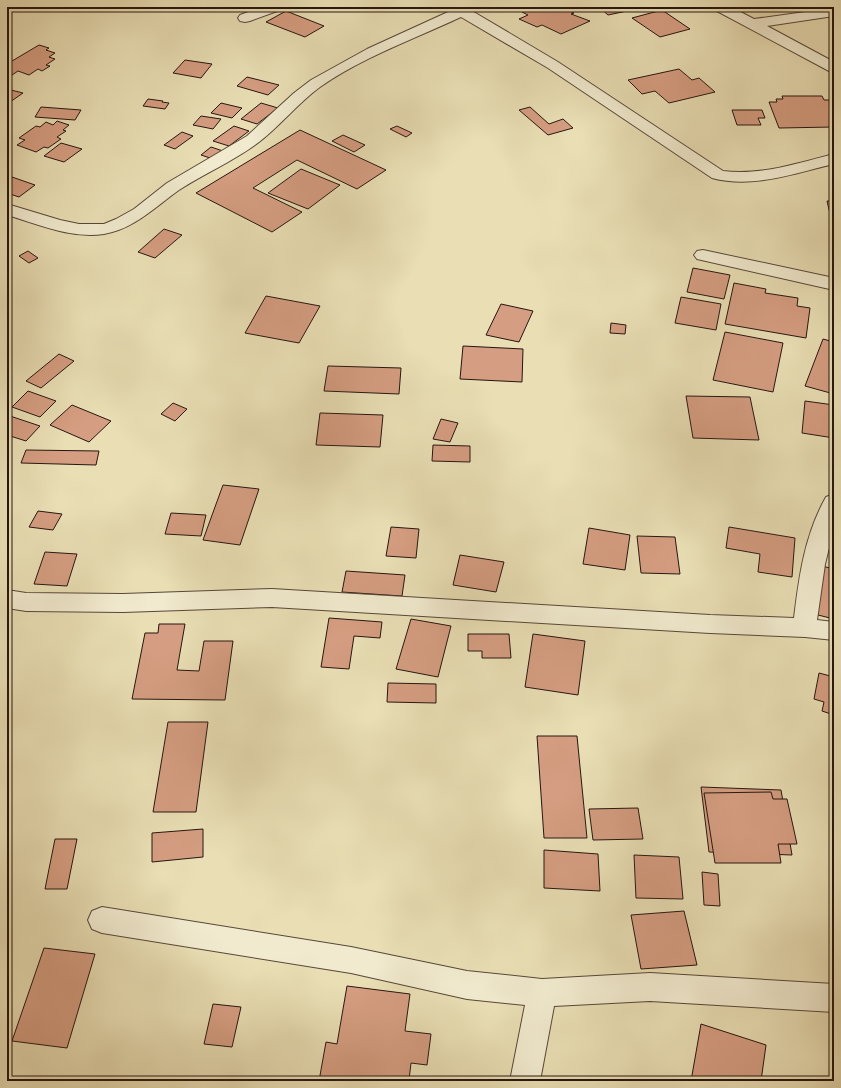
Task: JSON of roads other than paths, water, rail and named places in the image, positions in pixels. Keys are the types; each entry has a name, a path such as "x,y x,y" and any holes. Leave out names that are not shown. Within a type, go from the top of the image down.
{"street":[{"path":"245,18 274,7"},
{"path":"720,7 834,68"},
{"path":"7,209 66,227 92,230 113,227 134,216 175,186 254,138 297,96 317,83 377,51 466,9 718,174 735,177 757,176 834,159"},
{"path":"752,24 834,12"},
{"path":"704,255 834,284"},
{"path":"805,628 812,566 826,517 834,502"},
{"path":"7,599 26,602 123,603 272,598 710,624 805,628 834,631"},
{"path":"102,920 351,960 467,985 542,993 650,987 834,998"},
{"path":"525,1081 542,993"}]}
